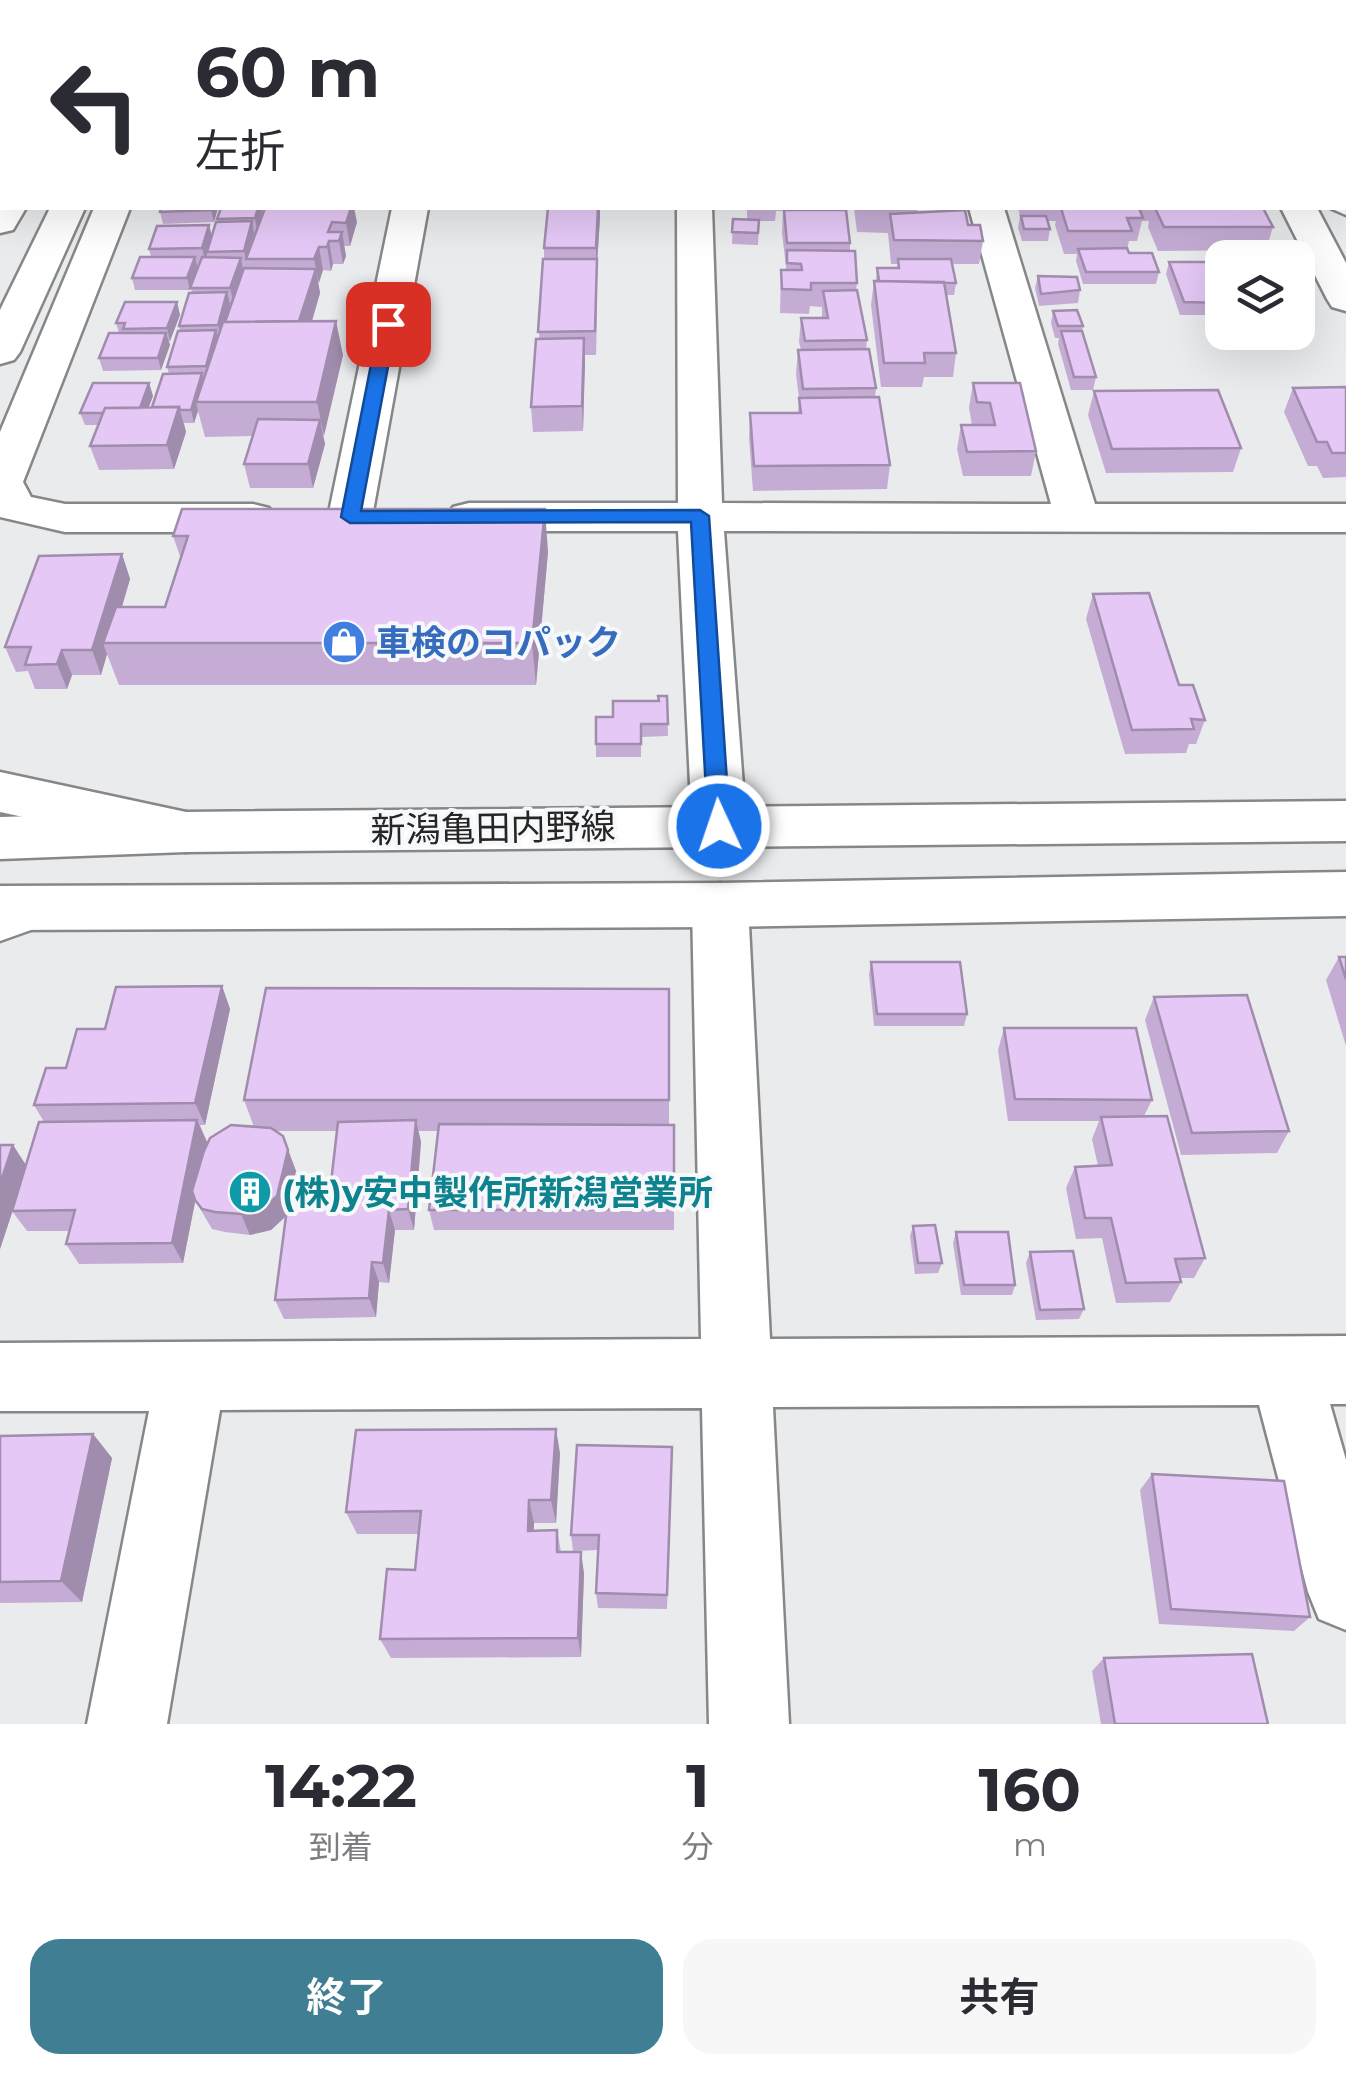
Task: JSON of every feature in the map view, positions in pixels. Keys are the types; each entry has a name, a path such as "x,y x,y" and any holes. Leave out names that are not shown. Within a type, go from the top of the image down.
{"main road":[{"path":"0,352 67,210"},
{"path":"111,210 1,482 14,507 65,518 1346,518"},
{"path":"355,517 410,210"},
{"path":"694,210 700,516 719,826"},
{"path":"988,210 1077,517"},
{"path":"1300,210 1346,298"},
{"path":"0,792 186,832"},
{"name":"新潟亀田内野線","path":"0,838 186,832 1346,822"},
{"path":"8,912 1346,894"},
{"path":"720,905 749,1724"},
{"path":"0,1377 1316,1371 1346,1592"},
{"path":"127,1724 190,1378"}],"building":[{"path":"220,210 257,210 255,218 217,219"},
{"path":"264,210 350,210 346,223 332,222 328,232 342,232 339,241 319,247 314,259 246,259"},
{"path":"548,210 598,210 596,248 544,248"},
{"path":"784,210 846,210 850,243 787,243"},
{"path":"965,210 968,225 980,225 983,241 894,240 890,214"},
{"path":"1062,210 1140,210 1143,218 1127,218 1132,231 1068,231"},
{"path":"1156,210 1264,210 1273,227 1164,227"},
{"path":"1021,216 1046,216 1050,229 1024,229"},
{"path":"733,219 759,220 758,233 732,232"},
{"path":"252,221 244,251 207,252 216,222"},
{"path":"209,225 202,248 149,249 157,226"},
{"path":"1127,248 1129,253 1152,253 1159,272 1086,272 1078,249"},
{"path":"787,250 855,251 857,283 811,283 811,290 782,289 781,270 802,270 801,264 787,263"},
{"path":"140,257 195,257 187,278 132,278"},
{"path":"202,257 241,258 230,288 190,288"},
{"path":"543,259 597,259 595,331 538,332"},
{"path":"898,259 951,259 956,283 879,281 877,268 899,268"},
{"path":"1169,262 1205,262 1205,303 1184,302"},
{"path":"244,268 316,269 299,321 225,322"},
{"path":"1038,276 1077,277 1080,290 1041,294"},
{"path":"874,281 944,282 956,353 924,353 925,363 884,363"},
{"path":"857,290 867,340 805,341 801,318 828,318 823,291"},
{"path":"227,292 218,325 179,326 189,293"},
{"path":"125,302 177,302 167,328 123,329 125,323 116,323"},
{"path":"1077,310 1083,326 1058,326 1053,311"},
{"path":"336,321 317,402 196,402 223,322"},
{"path":"216,330 206,366 167,367 178,331"},
{"path":"1061,331 1082,331 1096,377 1074,377"},
{"path":"109,333 166,333 158,358 99,358"},
{"path":"584,338 582,406 531,407 536,339"},
{"path":"869,349 876,388 803,389 798,350"},
{"path":"202,373 191,410 152,407 163,374"},
{"path":"93,383 149,383 140,408 80,413"},
{"path":"973,383 1020,383 1036,451 967,452 961,425 995,425 990,403 977,402"},
{"path":"1346,387 1346,453 1332,453 1327,442 1317,442 1293,388"},
{"path":"1218,390 1241,448 1112,449 1094,391"},
{"path":"879,397 890,465 754,466 750,413 801,413 799,398"},
{"path":"179,407 167,445 90,446 105,408"},
{"path":"258,419 320,420 308,464 244,464"},
{"path":"182,509 545,509 532,643 103,643 116,607 165,607 188,536 173,536"},
{"path":"122,554 92,650 62,650 57,664 25,665 31,647 5,647 39,556"},
{"path":"1149,593 1179,685 1193,685 1205,720 1191,719 1194,729 1132,730 1093,594"},
{"path":"658,696 667,696 668,724 641,724 641,744 596,744 596,717 613,717 613,701 659,701"},
{"path":"1339,957 1346,957 1346,979"},
{"path":"871,962 960,962 967,1014 877,1014"},
{"path":"222,986 195,1103 34,1105 46,1068 66,1068 77,1029 105,1029 116,987"},
{"path":"266,988 669,989 669,1100 244,1100"},
{"path":"1247,995 1289,1131 1192,1133 1154,997"},
{"path":"1004,1028 1136,1028 1152,1100 1015,1099"},
{"path":"1167,1116 1205,1258 1175,1259 1181,1282 1126,1283 1111,1218 1085,1218 1075,1167 1112,1165 1101,1117"},
{"path":"197,1120 172,1243 66,1244 75,1210 12,1211 39,1122"},
{"path":"416,1120 408,1209 389,1210 383,1263 372,1262 369,1298 275,1300 288,1201 329,1200 338,1122"},
{"path":"439,1124 674,1125 674,1209 429,1210"},
{"name":"(株)y安中製作所新潟営業所","path":"231,1125 271,1128 283,1136 288,1150 277,1196 262,1210 241,1214 215,1212 202,1209 195,1200 192,1191 210,1138"},
{"path":"0,1145 13,1145 0,1184"},
{"path":"935,1225 942,1263 918,1263 913,1226"},
{"path":"956,1232 1008,1232 1015,1285 964,1285"},
{"path":"1073,1251 1084,1309 1040,1310 1030,1252"},
{"path":"556,1429 551,1500 529,1500 528,1531 557,1530 557,1552 581,1552 578,1638 380,1639 387,1569 415,1570 421,1511 346,1512 356,1430"},
{"path":"93,1434 61,1581 0,1582 0,1436"},
{"path":"577,1445 672,1447 667,1595 596,1593 599,1535 571,1535"},
{"path":"1152,1474 1284,1481 1310,1617 1171,1609"},
{"path":"1252,1654 1268,1724 1115,1724 1104,1658"}],"place":[{"name":"車検のコパック","path":"344,642"},
{"name":"(株)y安中製作所新潟営業所","path":"250,1192"}],"route":[{"path":"388,324 350,517 700,516 719,826"}]}
